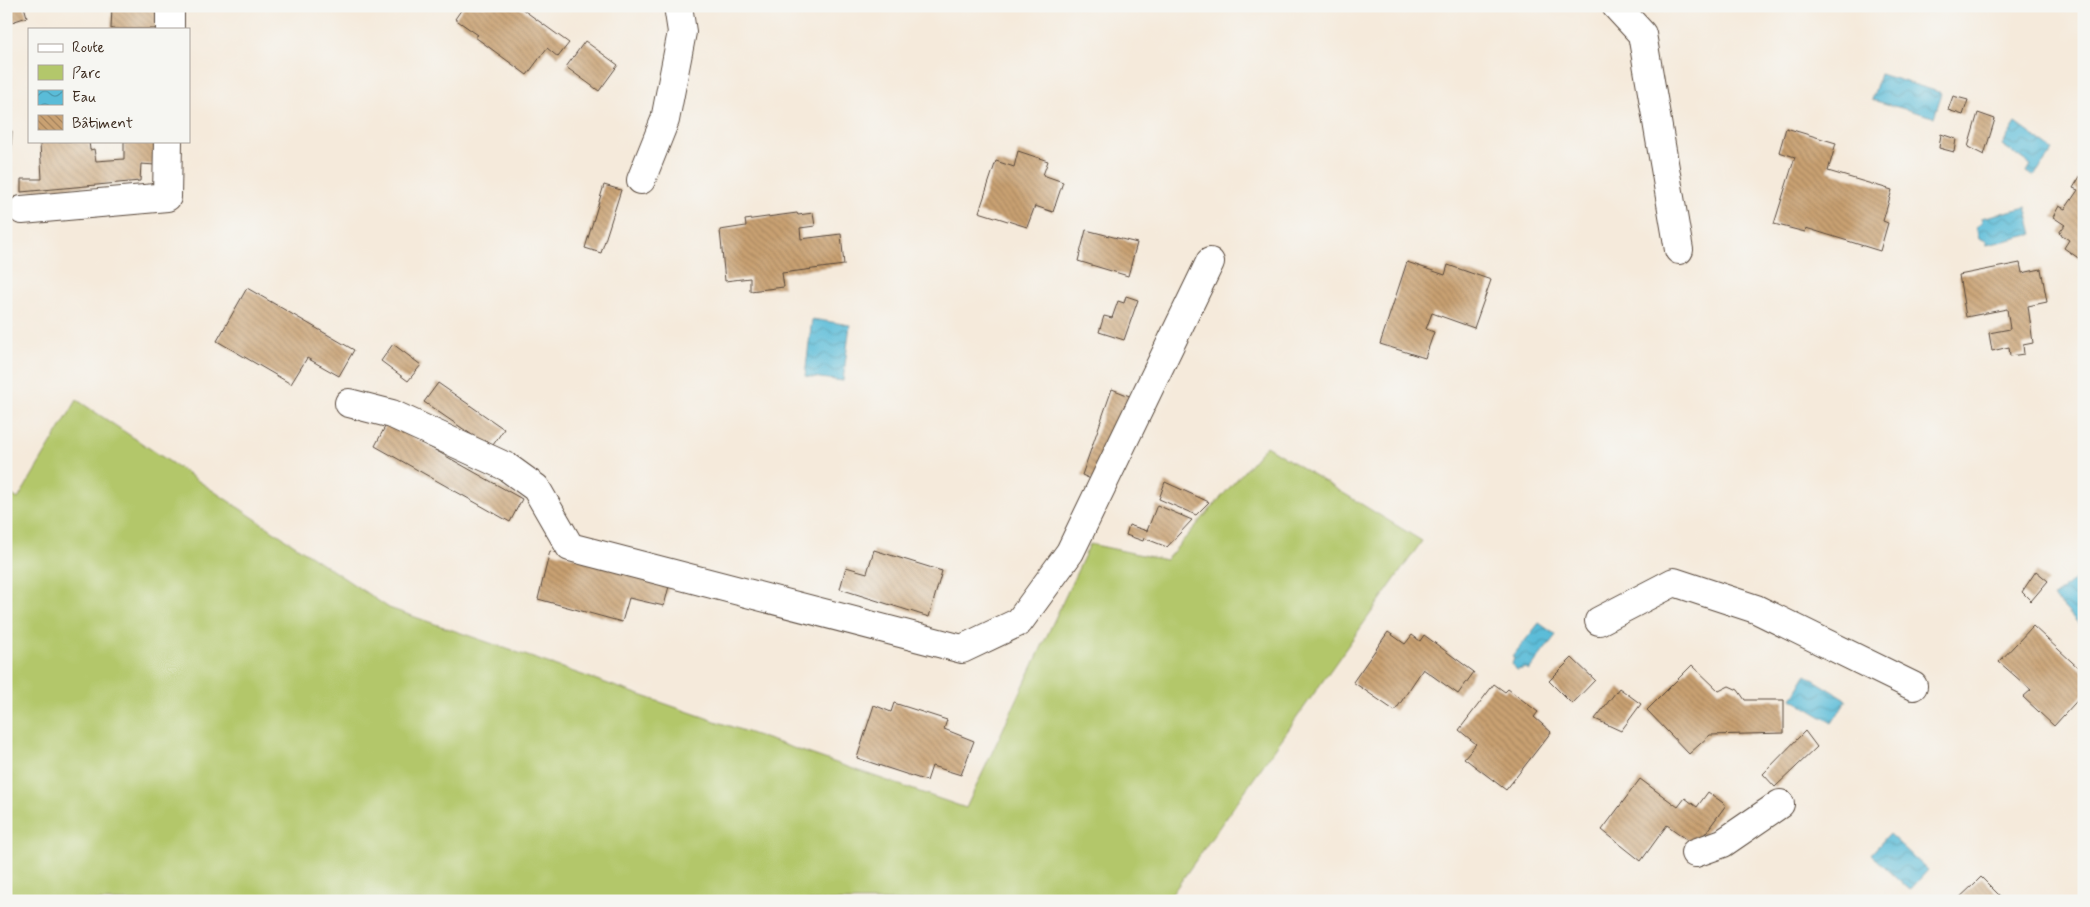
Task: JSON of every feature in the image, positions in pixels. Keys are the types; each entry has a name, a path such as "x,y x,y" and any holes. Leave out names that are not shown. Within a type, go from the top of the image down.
{"lane":[{"path":"170,6 170,28"},
{"path":"641,180 665,120 682,32 678,6"},
{"path":"1616,6 1642,34 1679,250"},
{"path":"22,210 167,197 168,142"},
{"path":"349,403 392,414 507,467 536,488 570,547 962,649 1020,622 1070,552 1210,262"},
{"path":"1600,621 1674,582 1756,609 1913,686"},
{"path":"1695,853 1723,843 1780,804"}],"green space":[{"path":"77,400 389,608 966,808 1090,544 1166,560 1266,446 1422,541 1167,901 6,901 6,491 18,499"}],"water":[{"path":"1880,74 1942,93 1934,117 1872,100"},
{"path":"2016,123 2053,150 2034,176 2027,172 2031,165 2002,145"},
{"path":"2026,207 2033,234 1987,245 1986,241 1979,238 1976,227 1982,223 1981,218"},
{"path":"812,319 850,325 843,381 805,376"},
{"path":"2084,571 2084,620 2079,624 2054,597"},
{"path":"1539,623 1556,635 1529,670 1526,668 1517,670 1512,664 1514,658 1512,657"},
{"path":"1806,675 1847,700 1832,723 1792,699"},
{"path":"1889,834 1928,870 1910,890 1871,854"}],"building":[{"path":"6,6 24,6 27,17 6,24"},
{"path":"112,6 165,11 164,28 111,28"},
{"path":"464,6 518,6 569,43 558,57 547,48 527,75 475,37 478,35 455,19"},
{"path":"585,41 618,65 599,91 566,67"},
{"path":"1953,96 1968,100 1963,115 1948,110"},
{"path":"1978,113 1995,119 1984,155 1968,147"},
{"path":"1786,128 1836,143 1828,171 1892,190 1883,221 1888,223 1880,251 1806,228 1805,232 1774,224 1795,157 1779,152"},
{"path":"6,131 12,131 11,152 6,152"},
{"path":"1941,134 1956,139 1954,152 1939,148"},
{"path":"42,142 89,142 90,150 94,149 96,161 124,159 124,142 157,142 155,165 141,164 140,181 21,192 21,179 42,179 40,144"},
{"path":"1018,151 1048,161 1043,175 1063,182 1053,212 1035,206 1027,227 979,212 996,161 1014,167"},
{"path":"2084,162 2084,170 2080,168"},
{"path":"2084,170 2084,262 2064,248 2069,240 2059,233 2065,225 2053,217 2059,206 2065,209 2078,190 2073,188"},
{"path":"604,185 621,190 601,253 585,248"},
{"path":"797,213 798,215 813,213 815,226 800,228 801,239 841,234 844,265 782,273 784,287 750,291 750,278 725,281 720,230 746,226 745,220"},
{"path":"1086,230 1137,243 1128,276 1078,261"},
{"path":"1407,262 1445,275 1448,265 1491,280 1474,328 1432,313 1426,329 1434,332 1425,358 1380,344"},
{"path":"2020,263 2022,273 2041,269 2047,302 2028,306 2033,343 2023,345 2024,354 2010,356 2009,347 1992,351 1989,333 2010,329 2007,309 1966,317 1959,275"},
{"path":"247,288 354,350 339,376 307,358 291,384 217,341"},
{"path":"1126,296 1138,300 1124,340 1099,332 1104,316 1112,318 1118,301 1124,303"},
{"path":"393,344 421,365 408,381 381,361"},
{"path":"438,383 504,429 491,448 424,402"},
{"path":"1112,389 1132,397 1095,481 1082,475"},
{"path":"387,423 522,499 510,522 375,446"},
{"path":"1165,482 1209,502 1196,515 1159,499"},
{"path":"1157,505 1192,520 1167,547 1144,538 1143,541 1126,535 1129,525 1147,531"},
{"path":"874,550 942,571 929,617 840,589 846,567 867,573"},
{"path":"550,551 670,582 664,606 629,598 622,622 538,599"},
{"path":"2036,571 2048,581 2031,601 2022,592"},
{"path":"2033,626 2084,673 2084,693 2054,726 2023,697 2031,690 1999,662"},
{"path":"1388,632 1405,644 1412,635 1420,641 1424,635 1474,672 1458,694 1423,669 1395,711 1353,682"},
{"path":"1572,658 1595,680 1572,704 1549,681"},
{"path":"1692,665 1719,691 1729,686 1738,690 1745,700 1784,700 1784,733 1710,735 1689,754 1647,710"},
{"path":"1494,684 1505,692 1508,689 1538,712 1534,717 1551,732 1506,790 1464,758 1476,744 1459,730"},
{"path":"1619,688 1641,704 1621,731 1595,719"},
{"path":"894,703 947,720 944,729 974,741 961,775 932,766 927,781 857,758 874,705 891,712"},
{"path":"1805,731 1817,747 1775,787 1763,774"},
{"path":"1640,779 1678,807 1685,798 1697,807 1708,792 1726,805 1696,846 1667,825 1641,861 1602,830"},
{"path":"1981,877 2005,901 1956,901 1973,885"}]}
